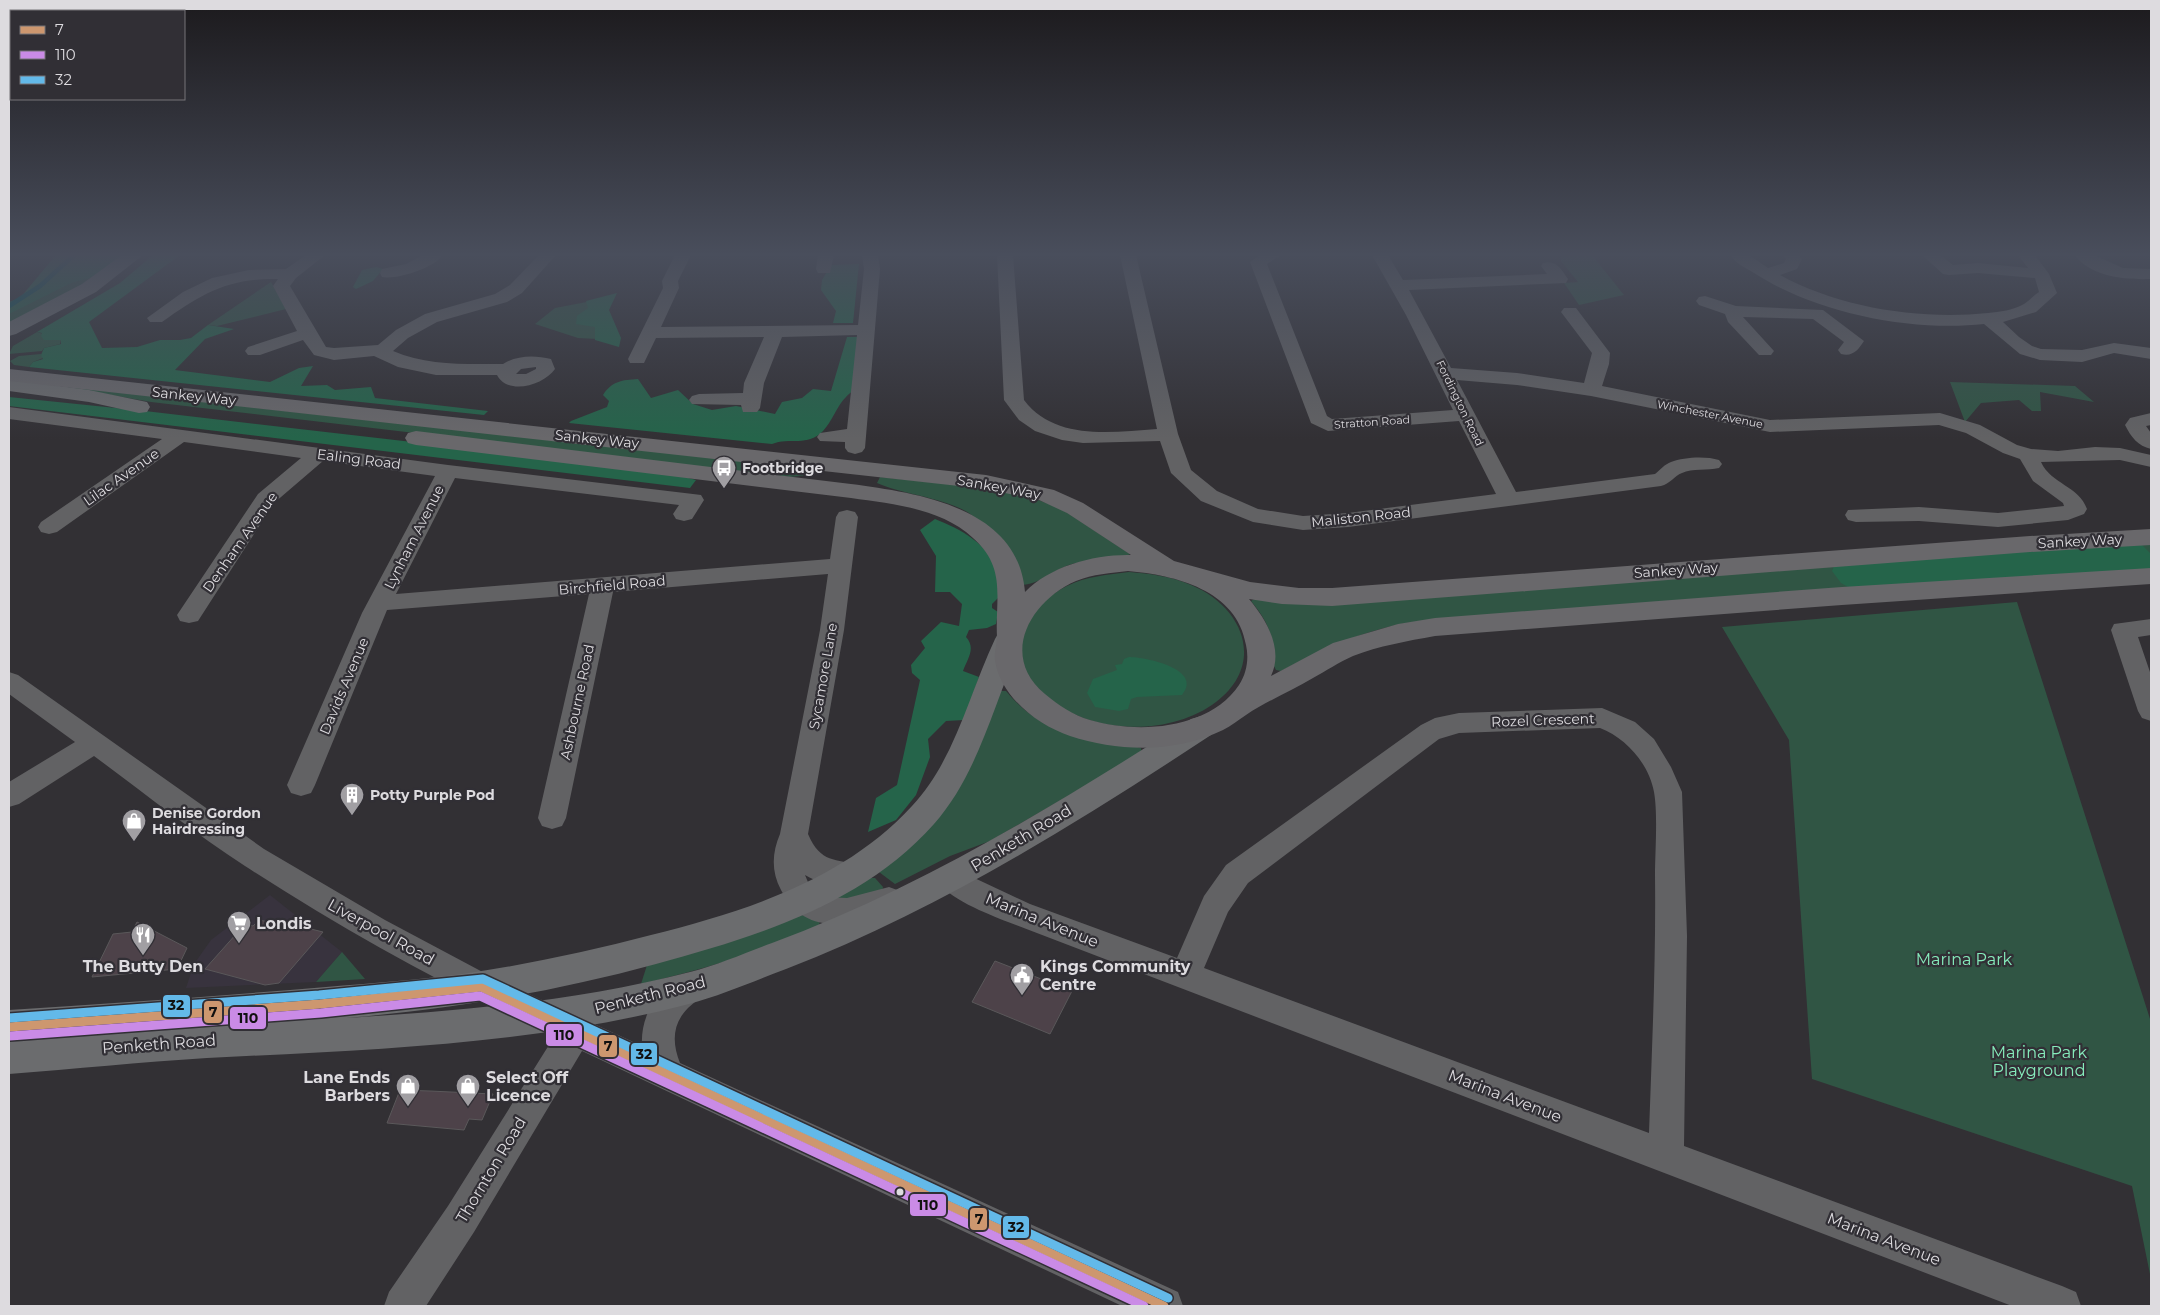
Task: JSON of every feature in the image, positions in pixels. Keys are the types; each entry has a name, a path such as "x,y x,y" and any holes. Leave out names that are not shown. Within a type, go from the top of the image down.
{"highway":[{"name":"Sankey Way","path":"10,381 854,450 1046,495 1075,508 1165,566"},
{"name":"Sankey Way","path":"10,381 140,408 334,428 851,491 920,502 972,524 995,545 1008,569 1012,589 1009,636 1010,664 1023,689 1046,711 1079,728 1118,737 1161,737 1201,728 1235,708"},
{"path":"851,491 854,450"},
{"name":"Sankey Way","path":"1203,578 1237,589 1263,594 1332,597 2030,544 2151,537"},
{"path":"1009,636 1017,616 1034,595 1060,579 1092,568 1128,563 1165,566 1203,578 1231,595 1251,617 1262,643 1261,670 1251,689 1235,708"},
{"path":"1235,708 1343,650 1390,635 1435,627 1842,596 2151,576"}],"main road":[{"path":"9,330 35,316"},
{"path":"9,340 51,316"},
{"name":"Penketh Road","path":"9,1057 151,1030 320,1004 481,987 574,970 705,936 801,900 850,875 895,844 926,813 947,783 965,747 994,667 1009,636"},
{"name":"Penketh Road","path":"9,1027 151,1030 394,1031 560,1024 629,1002 692,987 802,949 877,917 947,881 1114,783 1201,728"}],"street":[{"path":"297,316 307,334 320,351 327,353 382,351 404,363 436,369 507,370"},
{"path":"382,351 408,330 437,316"},
{"path":"637,359 657,316"},
{"path":"827,437 854,450 867,316"},
{"path":"1009,316 1014,400 1026,418 1061,433 1080,436 1104,438 1168,434"},
{"name":"Maliston Road","path":"1142,316 1168,434 1181,474 1209,496 1253,515 1303,523 1348,520 1661,480 1676,467 1712,464"},
{"name":"Stratton Road","path":"1279,316 1318,419 1328,425 1464,415"},
{"name":"Fordington Road","path":"1415,316 1445,373 1464,415 1510,500"},
{"path":"1572,316 1601,353 1600,364 1591,390"},
{"path":"1734,316 1764,351"},
{"path":"1831,316 1856,341 1847,350"},
{"path":"1894,316 1940,320 1996,316"},
{"path":"1988,318 2026,350 2040,354 2097,359 2114,348 2151,354"},
{"path":"649,333 865,330"},
{"path":"699,400 750,404 754,383 775,332"},
{"path":"253,350 307,334"},
{"name":"Winchester Avenue","path":"1445,373 1517,379 1591,390 1770,426 1940,419 1973,429 2010,449 2029,455 2058,457 2095,453 2120,454 2151,461"},
{"name":"Ealing Road","path":"9,413 318,454 693,500 684,514"},
{"path":"2151,419 2137,422 2135,425 2151,444"},
{"name":"Lilac Avenue","path":"62,522 181,435"},
{"name":"Denham Avenue","path":"188,616 266,499 318,454"},
{"path":"1856,515 1919,514 1998,520 2068,513 2076,509 2073,500 2042,479 2032,468 2029,455"},
{"name":"Lynham Avenue","path":"381,603 448,470"},
{"name":"Sycamore Lane","path":"801,900 787,866 787,848 794,834 842,565 847,517"},
{"name":"Birchfield Road","path":"381,603 842,565"},
{"name":"Ashbourne Road","path":"553,818 602,586"},
{"name":"Davids Avenue","path":"312,774 374,613 381,603"},
{"path":"2151,628 2123,630 2151,711"},
{"name":"Liverpool Road","path":"9,681 254,857 387,937 481,987 667,1072 1164,1306"},
{"name":"Rozel Crescent","path":"1185,976 1215,905 1237,874 1430,732 1444,725 1459,723 1602,718 1619,723 1634,734 1650,752 1661,772 1668,792 1671,936 1666,1157"},
{"path":"9,796 96,742"},
{"path":"794,834 802,854 815,866 830,873 850,875"},
{"path":"801,900 817,910 841,911 873,905 947,881"},
{"name":"Marina Avenue","path":"947,881 1019,913 2062,1306"},
{"path":"667,1072 659,1056 657,1040 663,1012 670,1002 692,987"},
{"name":"Thornton Road","path":"403,1306 462,1219 560,1024"}],"shaded area":[{"path":"270,895 342,952 316,982 186,988 194,964 211,940"}],"green space":[{"path":"9,316 33,316 9,326"},
{"path":"63,316 97,316 89,322 102,348 137,347 160,340 191,338 208,325 234,329 205,339 175,370 270,382 299,368 313,366 301,386 327,385 335,390 371,387 375,398 488,411 484,415 29,367 33,362 43,359 41,355 44,348 61,344 61,340 44,340 41,336 42,333 37,332"},
{"path":"221,316 256,316 217,326 208,325"},
{"path":"545,316 597,316 598,339 578,338 535,324"},
{"path":"577,316 612,316 621,338 619,347 595,340 595,327 576,324"},
{"path":"835,316 854,316 853,323 833,323"},
{"path":"37,332 61,340 60,344 44,348 42,351 9,354 13,346"},
{"path":"847,337 859,337 853,391 843,400 823,431 811,439 772,444 569,423 607,407 609,401 603,395 614,384 638,379 651,398 678,390 693,404 712,410 736,406 775,414 782,402 802,398 813,389 831,391"},
{"path":"41,354 43,358 33,362 29,367 14,365 10,361 19,356"},
{"path":"1950,382 2075,386 2094,402 2040,392 2041,411 2032,411 2019,400 1981,403 1965,422"},
{"path":"60,386 822,471 811,475 789,477 151,402"},
{"path":"9,397 662,471 696,480 690,488 9,406"},
{"path":"880,477 977,487 1027,496 1060,508 1130,554 1110,560 1072,564 1040,580 1021,585 993,541 975,518 955,506 877,483"},
{"path":"935,519 973,539 994,563 999,576 1000,596 992,604 992,608 998,612 996,624 987,628 969,630 966,637 971,649 963,671 979,677 964,720 946,721 928,739 930,757 916,795 896,820 868,832 876,798 897,785 920,680 912,673 911,665 925,648 921,641 941,622 959,626 962,604 950,592 935,592 936,556 920,530"},
{"path":"2139,542 2151,554 2151,569 1850,588 1841,583 1832,571 1835,564"},
{"path":"2151,542 2151,569 1406,623 1373,631 1342,642 1281,671 1276,670 1274,666 1273,646 1266,624 1251,601 1256,598"},
{"path":"1129,572 1168,577 1191,585 1209,595 1224,607 1235,622 1242,638 1244,654 1241,671 1231,687 1216,702 1197,714 1175,722 1151,726 1127,727 1103,724 1080,717 1060,706 1033,684 1029,678 1023,664 1021,650 1023,637 1027,624 1043,602 1054,593 1082,580"},
{"name":"Marina Park","path":"2017,602 2151,1022 2151,1279 2132,1186 1812,1079 1789,740 1722,627"},
{"path":"1129,657 1159,662 1179,672 1185,678 1187,686 1182,695 1137,697 1131,699 1128,709 1119,711 1095,707 1087,693 1093,679 1117,670 1115,665 1122,664 1124,659"},
{"path":"999,691 1006,691 1033,716 1065,733 1100,742 1141,748 1142,753 990,841 950,856 895,884 879,872"},
{"path":"867,878 875,878 883,887 882,891 857,900 832,899"},
{"path":"802,915 820,920 819,926 754,952 641,984 647,965"},
{"path":"342,952 365,979 316,982"}],"building":[{"path":"271,919 323,932 279,983 265,985 205,969 245,924 253,926 259,920 269,922"},
{"name":"The Butty Den","path":"137,922 187,948 177,969 92,977 113,934 132,932"},
{"name":"Kings Community Centre","path":"995,961 1072,991 1050,1034 972,1002"},
{"path":"400,1090 493,1094 482,1120 469,1119 464,1130 387,1123"}],"transit line":[{"name":"32","path":"9,1018 319,995 483,979 1168,1298"},
{"name":"7","path":"9,1027 320,1004 481,987 1164,1306"},
{"name":"110","path":"10,1036 321,1013 480,996 1144,1306"}],"place":[{"name":"Footbridge","path":"724,489"},
{"name":"Potty Purple Pod","path":"352,816"},
{"name":"Denise Gordon Hairdressing","path":"134,842"},
{"name":"Londis","path":"239,944"},
{"name":"The Butty Den","path":"143,956"},
{"name":"Kings Community Centre","path":"1022,996"},
{"name":"Lane Ends Barbers","path":"408,1107"},
{"name":"Select Off Licence","path":"468,1107"}],"park label":[{"name":"Marina Park Playground","path":"2039,1061"}]}
